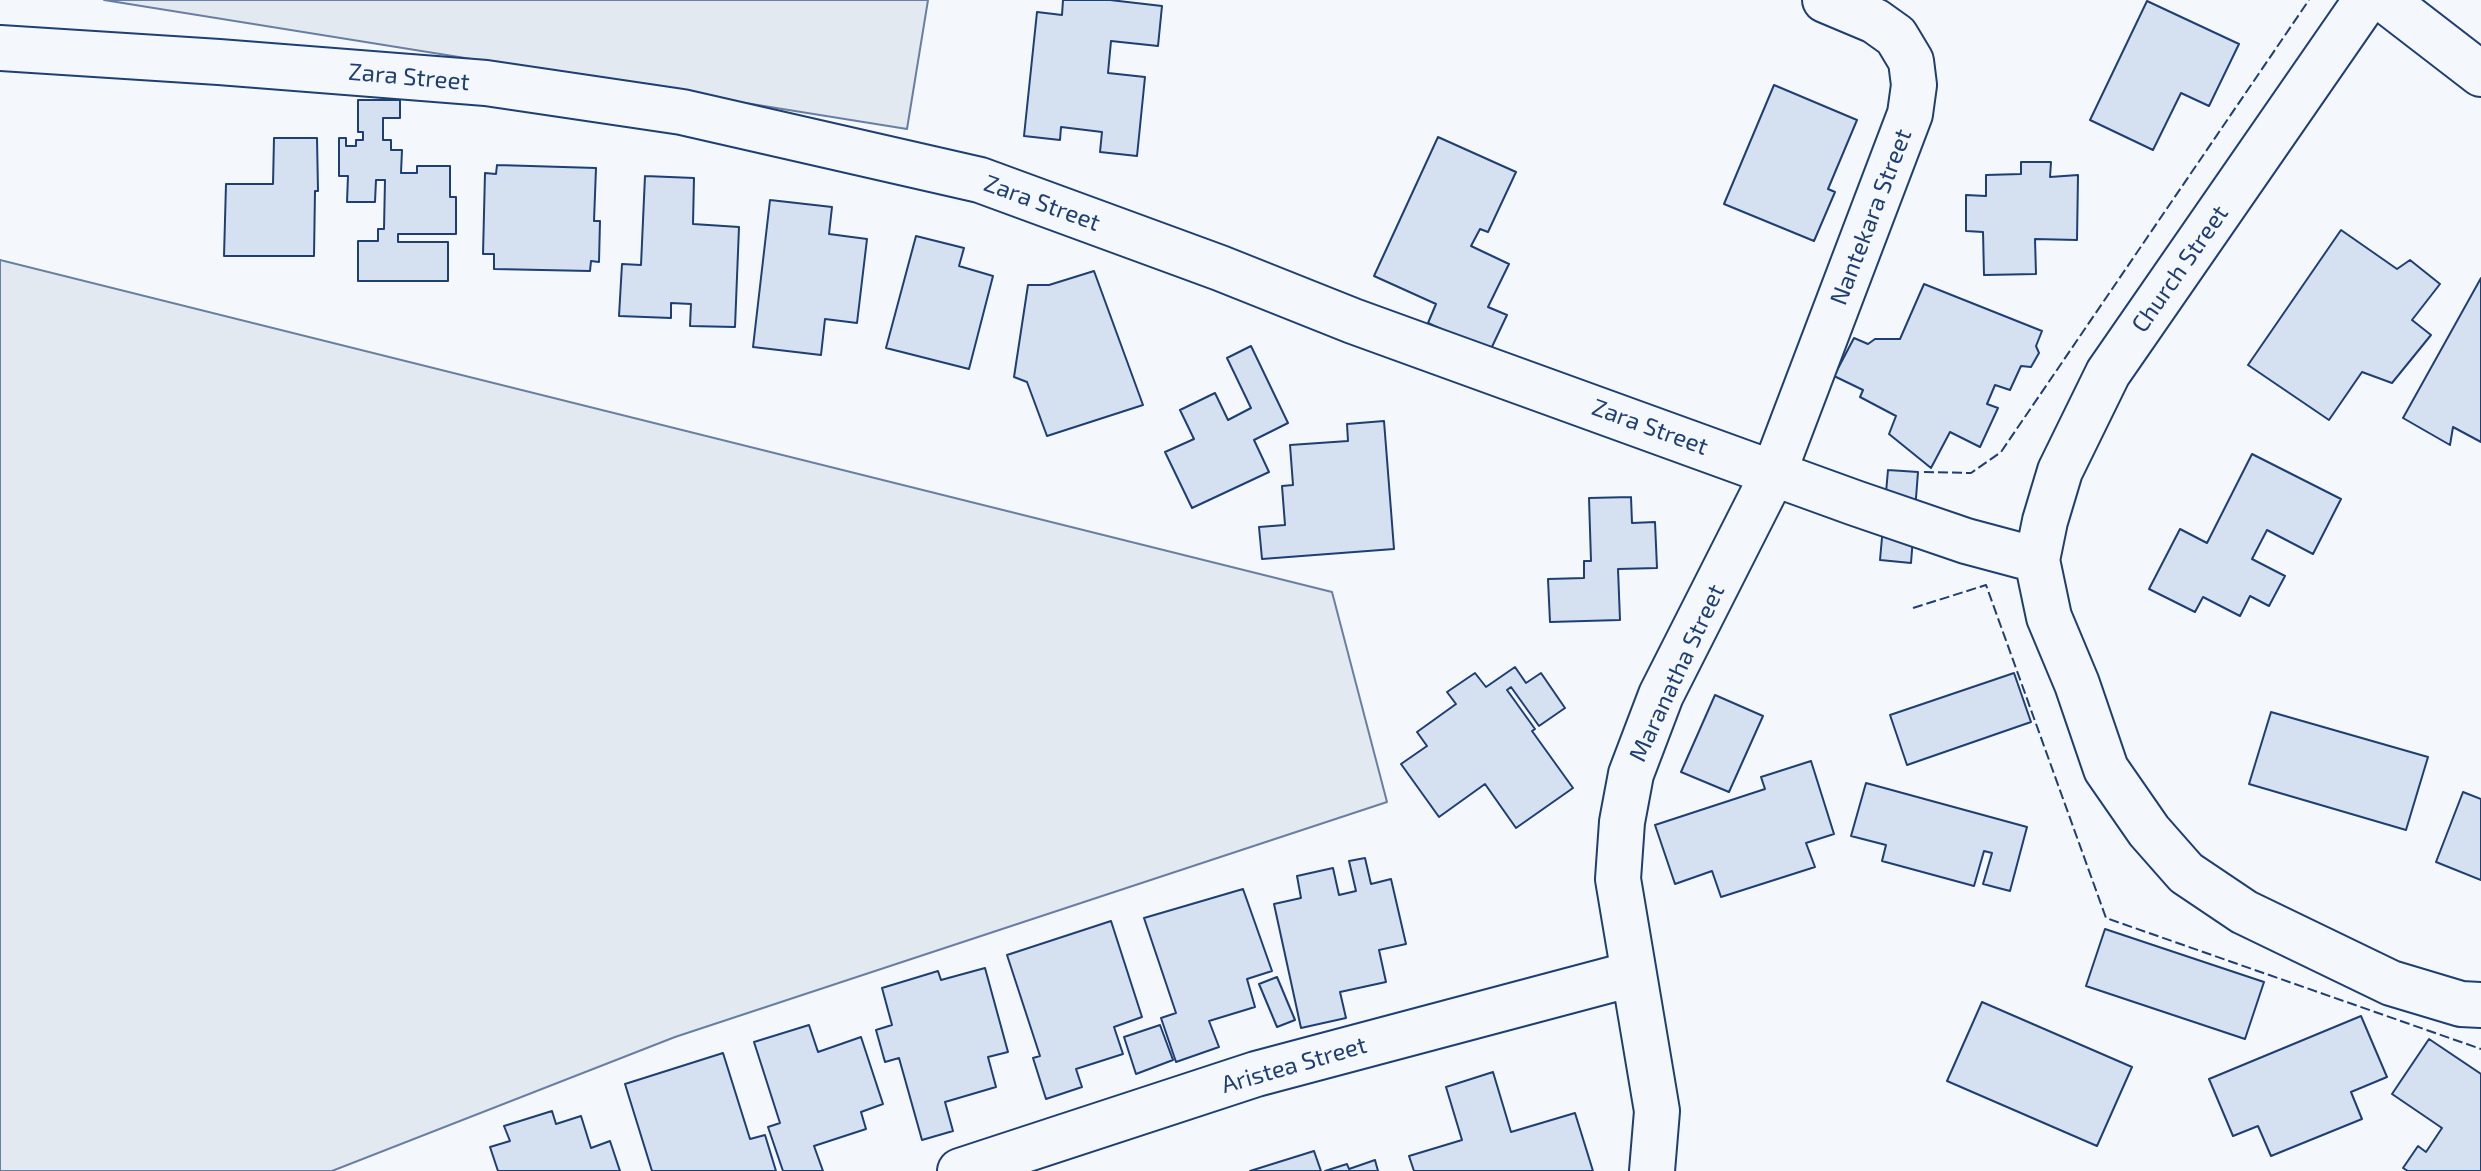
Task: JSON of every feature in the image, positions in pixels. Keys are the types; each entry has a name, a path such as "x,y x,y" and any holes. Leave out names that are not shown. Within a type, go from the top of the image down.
{"street":[{"name":"Nantekara Street","path":"1774,472 1910,114 1914,85 1911,61 1896,36 1875,21 1825,0"},
{"name":"Church Street","path":"2037,560 2060,471 2108,373 2366,0"},
{"path":"2385,0 2481,74"},
{"name":"Zara Street","path":"0,48 219,62 516,87 682,112 980,180 1220,268 1353,321 1966,541 2037,560"},
{"name":"Maranatha Street","path":"1652,1171 1657,1111 1618,879 1622,822 1631,774 1661,695 1774,472"},
{"path":"2037,560 2049,617 2077,684 2106,769 2149,831 2186,873 2244,912 2391,983 2461,1004 2481,1005"},
{"name":"Aristea Street","path":"960,1171 1256,1074 1632,974"}],"shaded area":[{"path":"104,0 928,0 907,129"},
{"path":"0,260 1332,592 1387,802 675,1037 332,1171 0,1171"}],"building":[{"path":"1063,0 1110,0 1162,6 1158,46 1111,41 1108,73 1145,77 1137,156 1100,152 1102,132 1061,127 1060,140 1024,136 1037,12 1062,15"},
{"path":"2147,1 2239,44 2209,106 2181,93 2153,150 2090,120"},
{"path":"1774,85 1857,120 1828,189 1835,192 1814,241 1724,204"},
{"path":"358,100 400,100 400,118 383,118 383,140 391,140 391,150 402,150 401,173 417,173 417,166 450,166 450,197 456,197 456,234 398,234 398,242 448,242 448,281 358,281 358,241 378,241 378,229 384,229 385,180 376,180 375,202 347,202 348,176 339,176 339,138 346,138 346,146 356,146 356,140 363,140 363,132 358,132"},
{"path":"1438,137 1516,172 1488,232 1480,229 1471,246 1509,264 1488,307 1507,315 1490,351 1428,323 1436,304 1374,276"},
{"path":"274,138 317,138 314,256 224,256 226,184 273,184"},
{"path":"2021,162 2051,162 2050,177 2078,175 2077,240 2035,239 2036,274 1984,275 1983,232 1966,231 1966,195 1986,196 1986,175 2021,174"},
{"path":"497,165 596,168 594,221 600,221 599,262 591,261 590,271 494,269 494,254 483,254 485,173 496,174"},
{"path":"645,176 694,178 693,224 739,227 735,327 690,326 691,304 671,303 671,318 619,316 622,264 641,265"},
{"path":"770,200 832,207 829,234 867,239 857,323 825,319 821,355 753,347"},
{"path":"2341,230 2397,269 2410,260 2440,284 2412,320 2431,335 2392,383 2362,372 2329,420 2248,365"},
{"path":"916,236 964,248 959,266 993,276 969,369 886,348"},
{"path":"1094,271 1143,405 1047,436 1027,382 1014,377 1028,285 1049,285"},
{"path":"2481,278 2481,442 2453,427 2450,445 2403,418"},
{"path":"1924,284 2042,331 2036,346 2039,353 2031,367 2021,366 2010,390 1995,385 1987,404 1998,408 1980,447 1950,432 1931,468 1889,434 1896,416 1860,397 1863,390 1834,376 1854,338 1868,344 1875,339 1900,339"},
{"path":"1251,346 1288,423 1254,440 1269,472 1192,508 1165,452 1194,439 1180,410 1215,393 1228,420 1251,408 1227,358"},
{"path":"1384,421 1394,549 1262,559 1259,527 1285,525 1282,486 1293,485 1290,445 1348,441 1347,424"},
{"path":"2252,454 2341,499 2313,554 2267,530 2252,559 2285,576 2269,606 2250,596 2240,616 2203,597 2195,612 2149,589 2180,529 2207,543"},
{"path":"1888,470 1918,472 1911,563 1880,560"},
{"path":"1631,497 1632,523 1655,522 1657,568 1618,569 1620,620 1550,622 1548,579 1584,578 1584,561 1591,561 1589,498"},
{"path":"1515,667 1526,683 1541,673 1565,708 1539,726 1511,687 1507,690 1573,788 1516,828 1485,784 1439,817 1401,764 1427,746 1417,732 1456,704 1447,692 1475,673 1486,687"},
{"path":"2014,673 2031,722 1907,765 1890,715"},
{"path":"1715,695 1763,716 1729,792 1681,772"},
{"path":"2271,712 2428,757 2406,830 2249,784"},
{"path":"1811,761 1834,834 1806,843 1815,867 1721,897 1712,871 1675,884 1655,825 1765,789 1761,777"},
{"path":"1866,783 2027,827 2010,891 1983,884 1992,853 1984,851 1974,886 1882,861 1886,845 1851,836"},
{"path":"2463,792 2481,799 2481,880 2436,862"},
{"path":"1365,858 1371,884 1391,879 1406,944 1379,950 1386,982 1340,992 1346,1018 1301,1028 1274,904 1301,898 1297,876 1333,868 1339,895 1356,891 1349,861"},
{"path":"1243,889 1272,971 1247,979 1255,1007 1209,1021 1219,1047 1176,1062 1161,1018 1176,1013 1144,918"},
{"path":"1111,921 1142,1017 1114,1027 1123,1054 1076,1069 1082,1087 1046,1099 1033,1058 1040,1056 1007,955"},
{"path":"2105,929 2264,982 2245,1039 2086,986"},
{"path":"985,968 1008,1052 988,1057 996,1087 945,1102 953,1131 922,1140 899,1058 885,1062 876,1030 892,1025 882,988 938,971 941,980"},
{"path":"1277,977 1295,1020 1277,1027 1259,984"},
{"path":"1982,1002 2132,1067 2097,1146 1947,1081"},
{"path":"2361,1016 2387,1077 2351,1092 2362,1119 2271,1156 2258,1126 2233,1136 2209,1079"},
{"path":"809,1025 818,1052 861,1037 883,1104 861,1112 866,1129 814,1146 823,1171 783,1171 768,1127 780,1123 754,1042"},
{"path":"1160,1025 1173,1060 1136,1074 1124,1037"},
{"path":"2429,1039 2481,1074 2481,1171 2408,1171 2403,1168 2418,1146 2426,1152 2442,1128 2392,1094"},
{"path":"723,1053 750,1139 765,1135 776,1171 652,1171 625,1084"},
{"path":"1493,1072 1511,1132 1575,1113 1593,1171 1414,1171 1409,1156 1462,1140 1446,1087"},
{"path":"552,1111 556,1124 581,1116 591,1148 610,1141 620,1171 498,1171 490,1147 510,1141 504,1126"},
{"path":"1314,1151 1321,1171 1250,1171"},
{"path":"1375,1160 1378,1171 1325,1171 1347,1164 1349,1169"}],"fence":[{"path":"1924,472 1971,473 2001,452 2309,0"},
{"path":"1913,608 1986,585 2106,918 2481,1049"}]}
